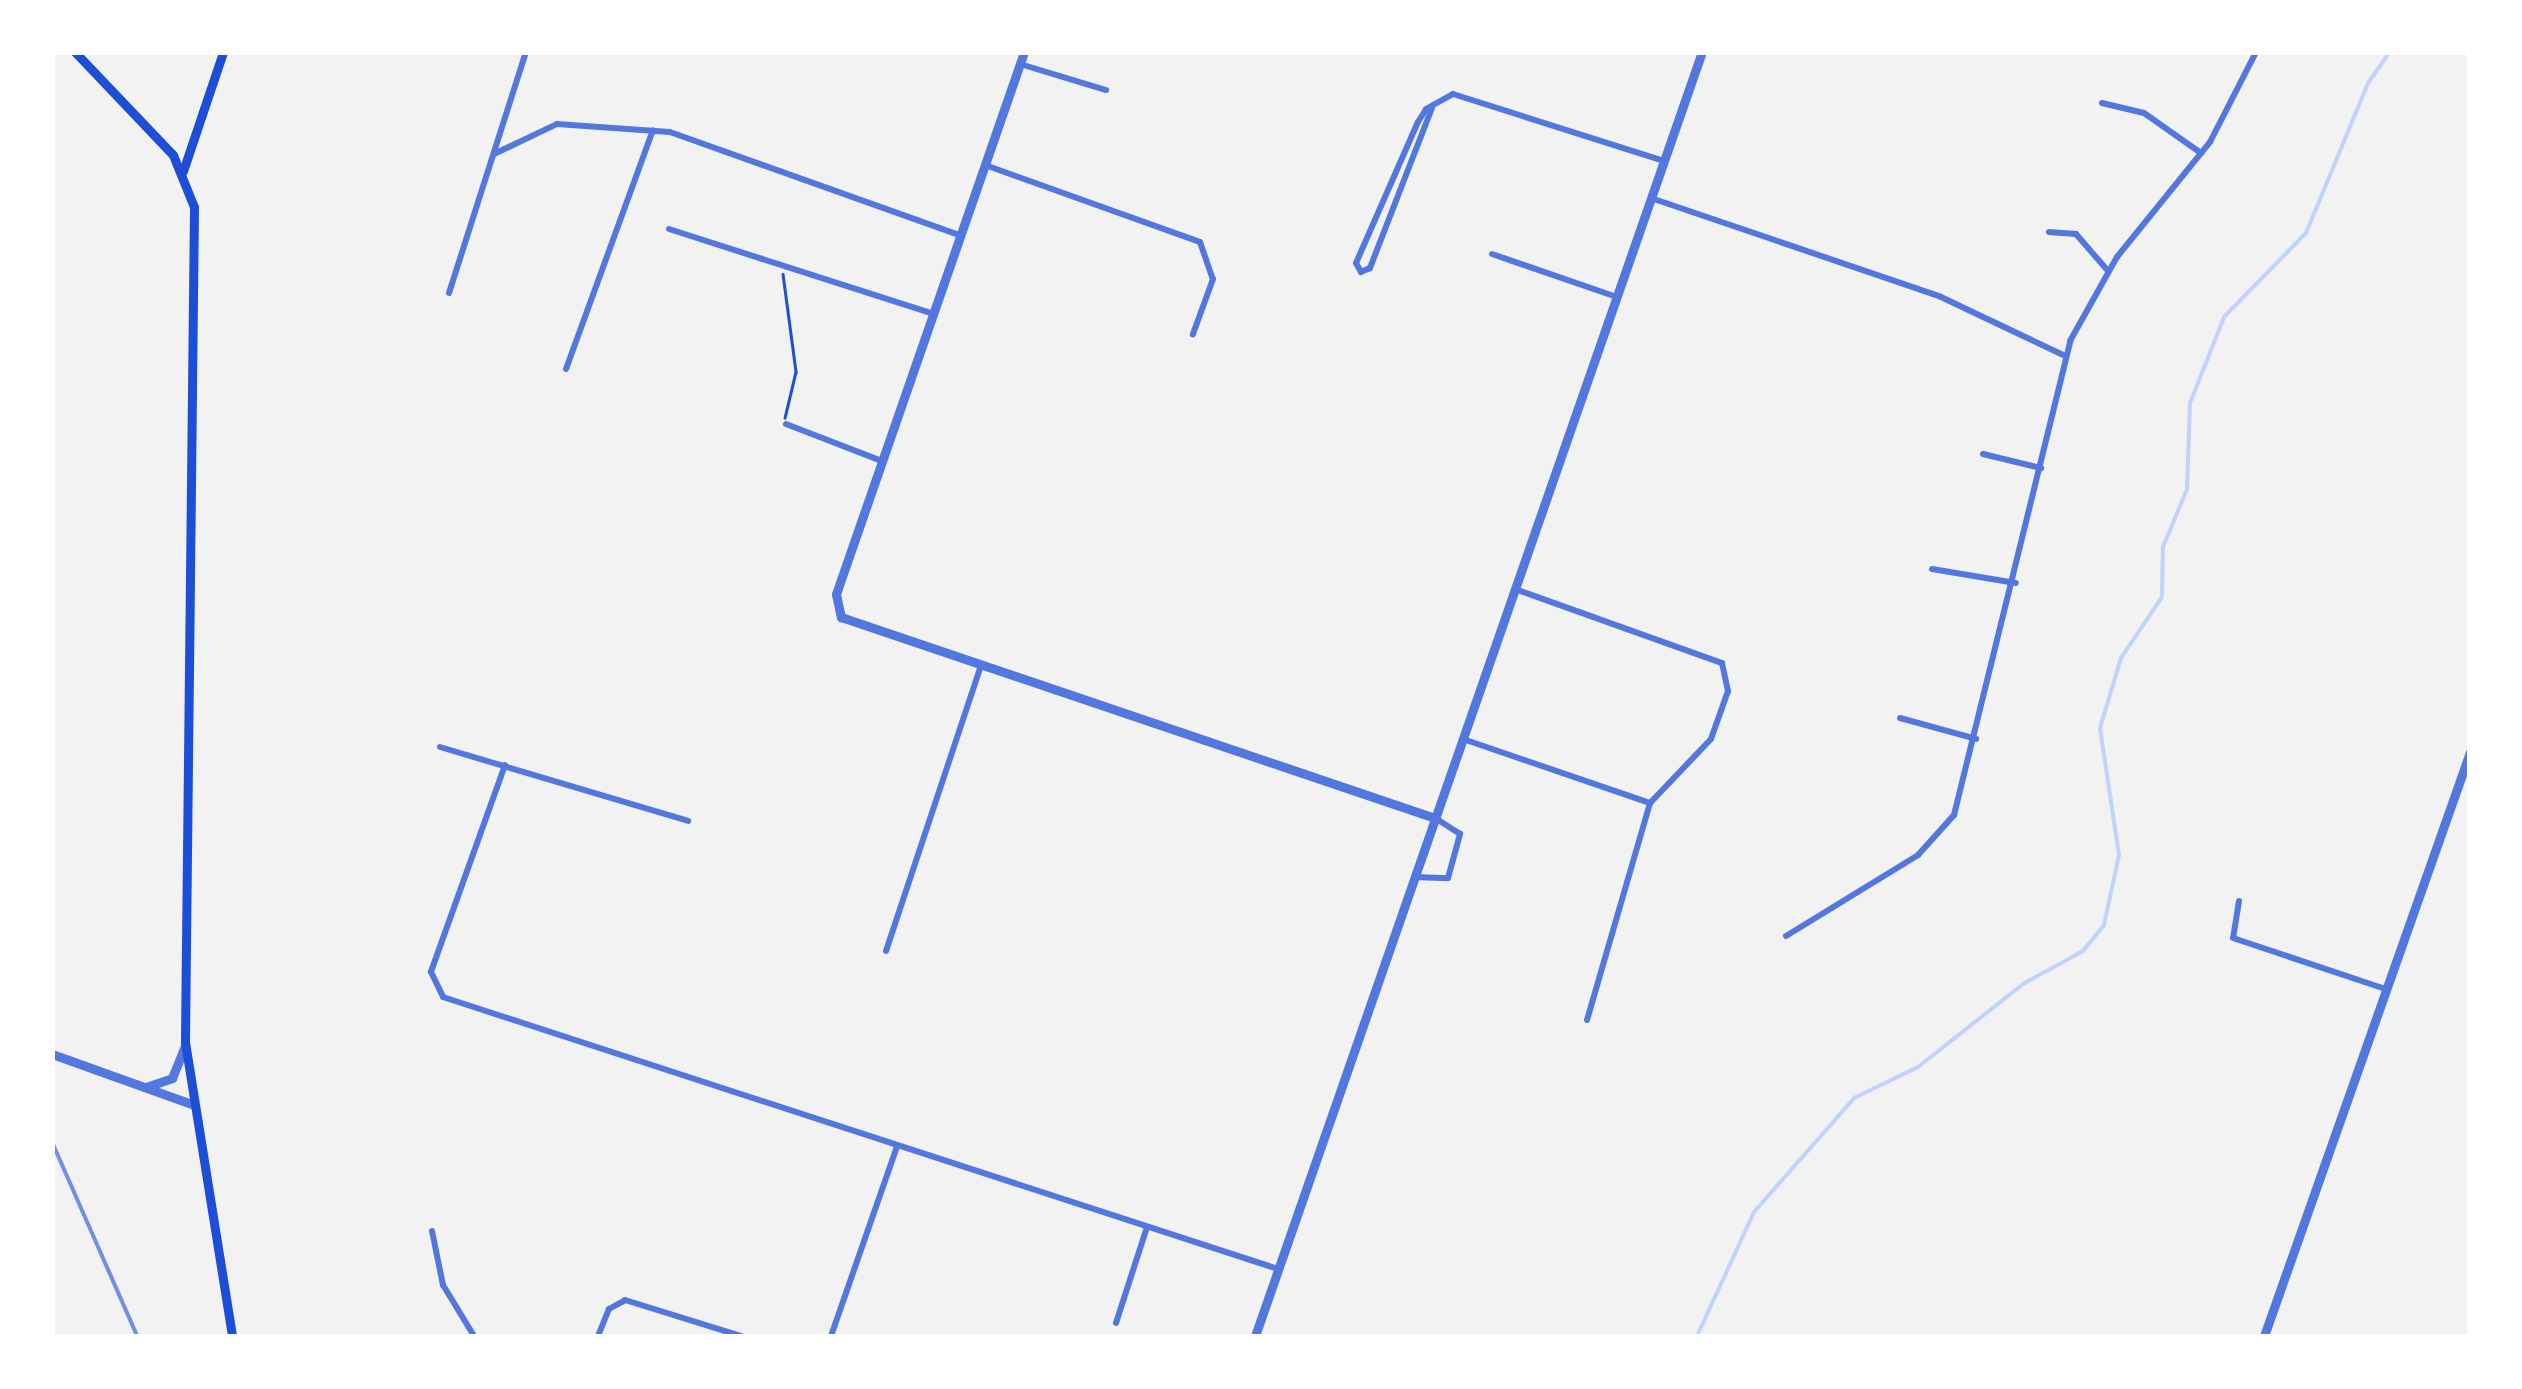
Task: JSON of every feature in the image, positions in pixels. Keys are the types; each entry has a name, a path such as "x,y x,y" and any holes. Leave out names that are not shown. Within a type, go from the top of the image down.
{"main road":[{"path":"75,52 183,172 196,234 185,1042 232,1336"},
{"path":"183,172 223,52"}],"street":[{"path":"448,292 526,52"},
{"path":"1024,52 836,594 838,612 982,666 1435,818 1461,838 1448,878 1414,878"},
{"path":"1255,1336 1702,52"},
{"path":"1786,936 1939,839 1976,739 2016,582 2064,356 2108,271 2201,154 2256,52"},
{"path":"1020,64 1106,90"},
{"path":"1432,108 1370,268 1360,272 1356,263 1412,133 1432,108 1472,94 1664,161"},
{"path":"2102,103 2144,113 2201,154"},
{"path":"494,154 558,124 654,130 960,235"},
{"path":"566,369 654,130"},
{"path":"984,166 1197,240 1214,280 1193,334"},
{"path":"1651,198 1941,297 2064,356"},
{"path":"669,230 784,271 933,314"},
{"path":"2049,232 2076,234 2108,271"},
{"path":"1492,254 1617,297"},
{"path":"786,424 882,462"},
{"path":"1982,454 2042,468"},
{"path":"1932,569 2016,582"},
{"path":"1515,589 1702,651 1726,670 1711,739 1650,803 1587,1020"},
{"path":"886,951 982,666"},
{"path":"1900,718 1976,739"},
{"path":"1462,739 1650,803"},
{"path":"440,748 688,821"},
{"path":"2264,1336 2470,752"},
{"path":"505,765 434,987 897,1146 1278,1269"},
{"path":"2239,900 2233,938 2385,990"},
{"path":"143,1088 172,1078 185,1042"},
{"path":"52,1054 192,1104"},
{"path":"831,1336 897,1146"},
{"path":"1116,1323 1147,1227"},
{"path":"432,1230 443,1286 474,1336"},
{"path":"598,1336 609,1309 625,1300 741,1336"}],"path":[{"path":"784,271 781,302 796,367 786,424"}],"waterway":[{"path":"1697,1336 1754,1212 1854,1098 1918,1067 2023,984 2083,951 2104,925 2119,855 2100,728 2121,658 2162,597 2163,547 2187,489 2190,403 2224,317 2306,233 2368,83 2390,52"}],"railway":[{"path":"52,1142 137,1336"}]}
